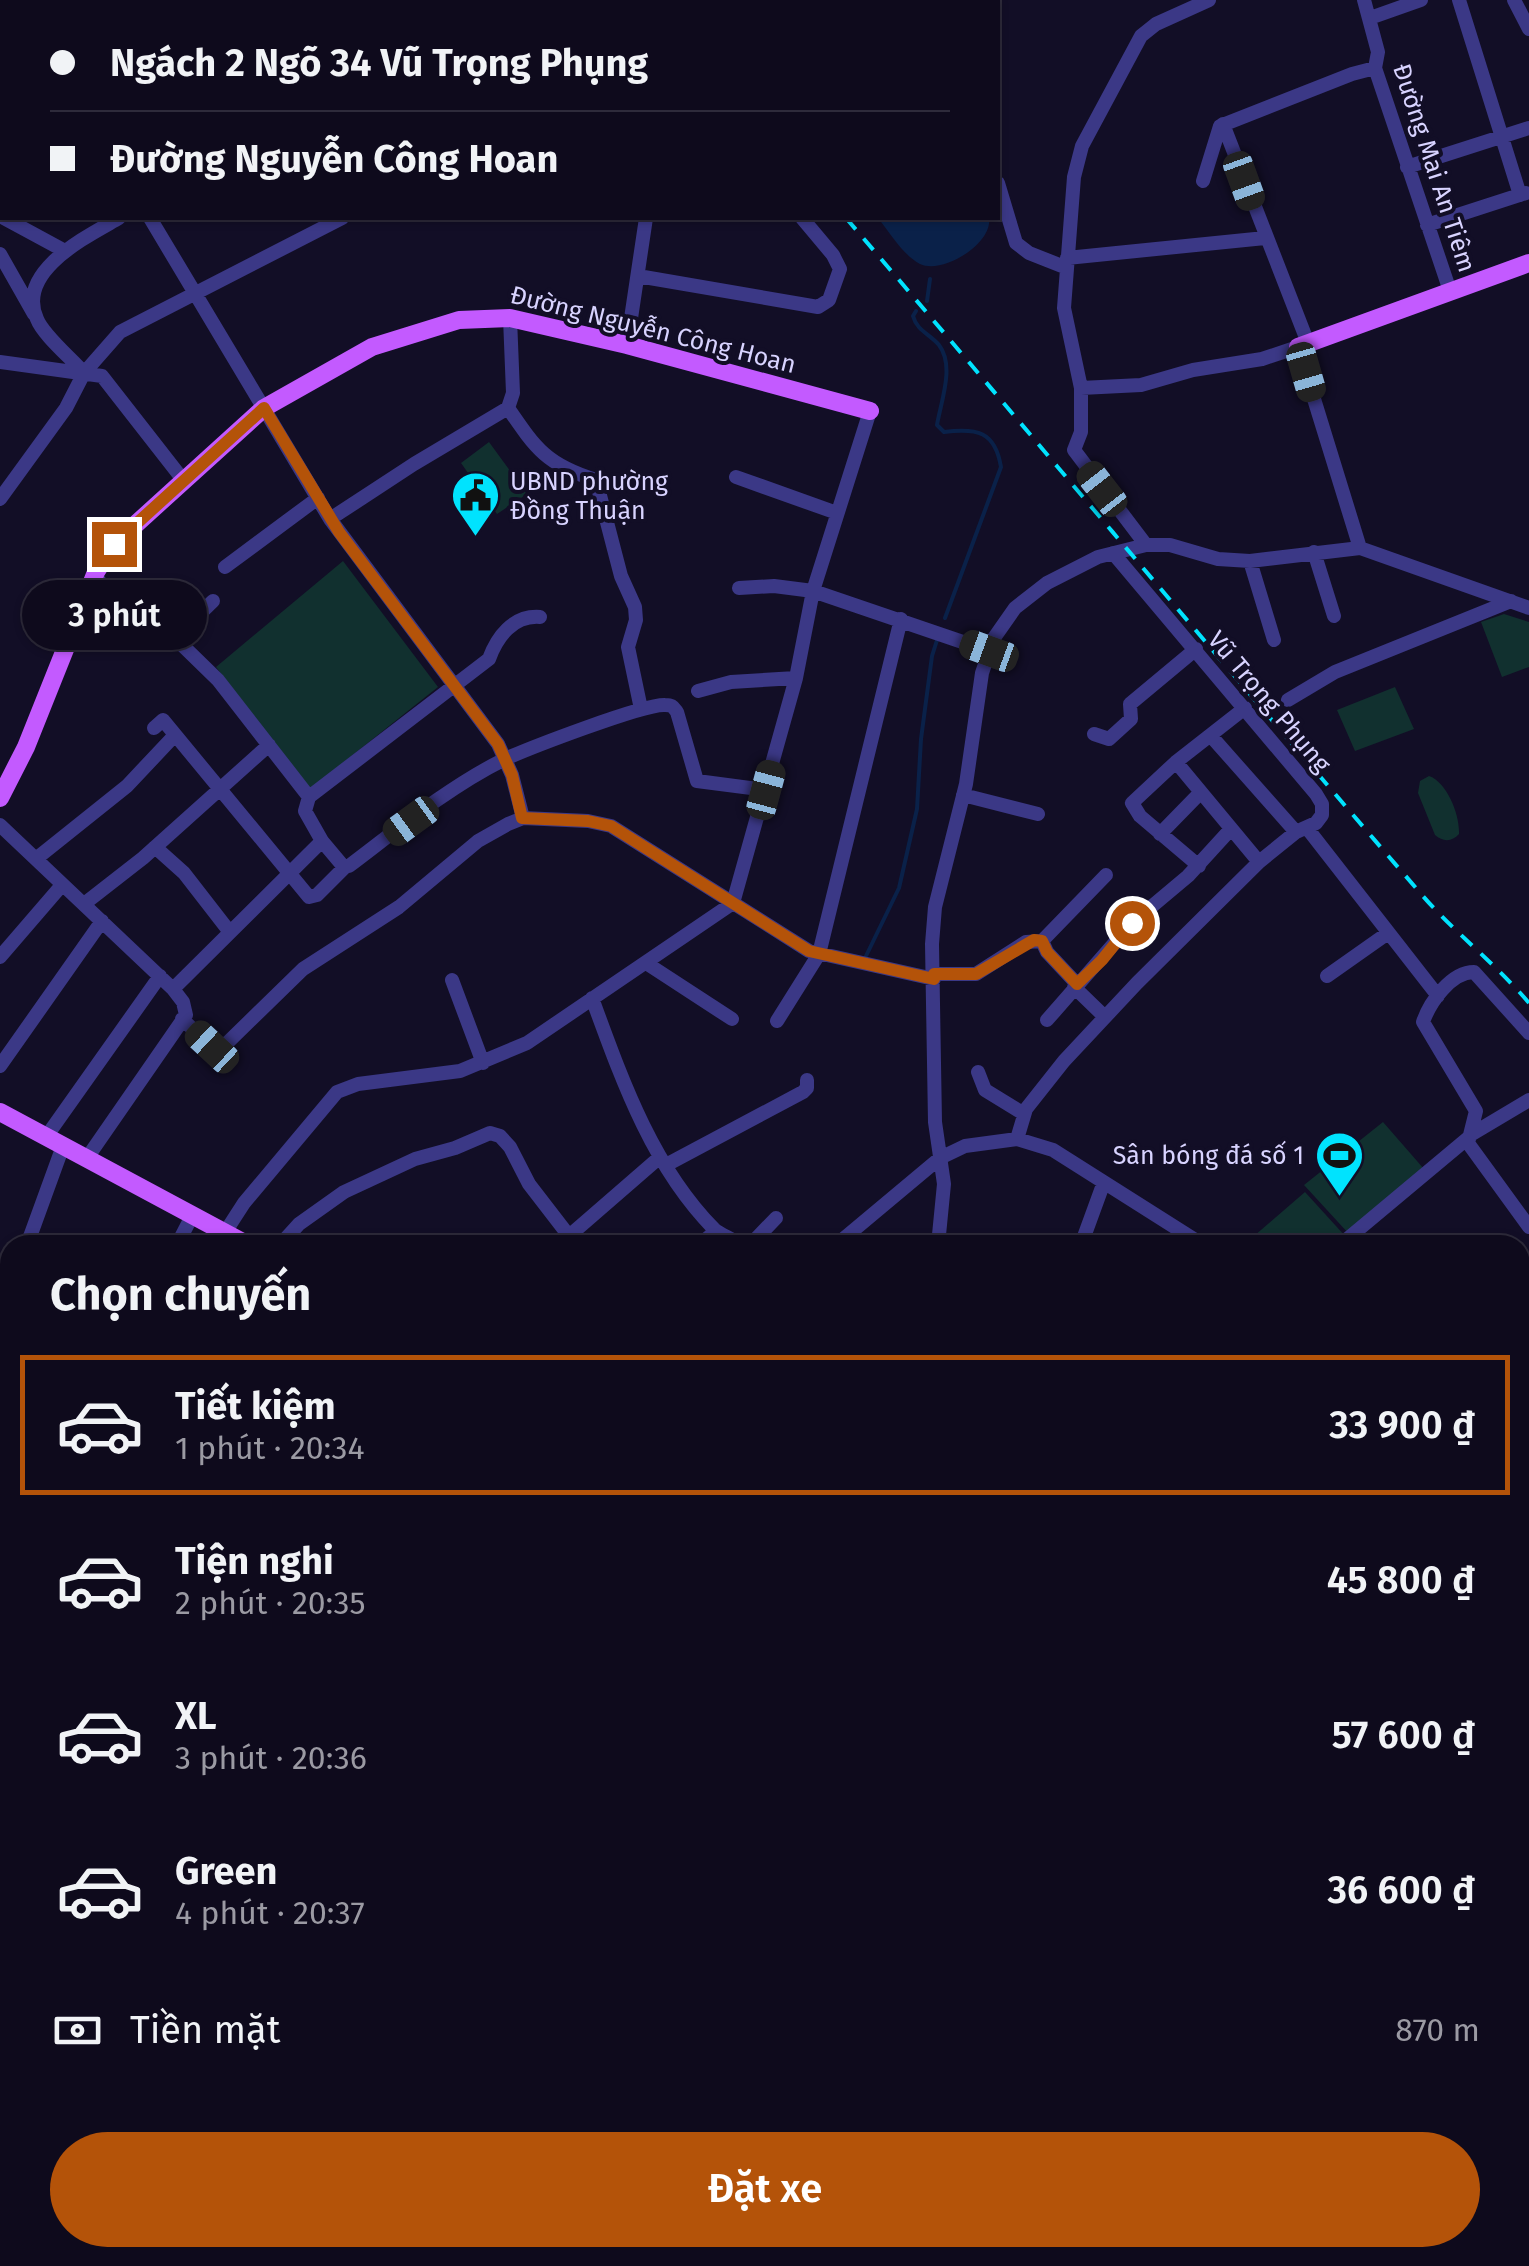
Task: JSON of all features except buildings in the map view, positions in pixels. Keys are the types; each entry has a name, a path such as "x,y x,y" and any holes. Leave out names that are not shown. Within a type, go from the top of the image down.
{"main road":[{"path":"1303,345 1529,263"},
{"name":"Đường Nguyễn Công Hoan","path":"0,796 26,747 95,574 114,544 264,408 372,347 459,320 510,318 870,411"},
{"path":"0,1112 224,1234"}],"street":[{"path":"1146,545 1074,450 1080,432 1081,388 1064,308 1077,159 1140,36 1156,24 1208,0"},
{"name":"Đường Mai An Tiêm","path":"1364,0 1378,52 1374,68 1450,291"},
{"path":"1370,18 1421,0"},
{"path":"1427,225 1524,194 1501,137 1459,0"},
{"path":"1514,0 1529,29"},
{"path":"1203,181 1218,130 1224,124 1374,68"},
{"path":"1224,124 1303,345 1360,548"},
{"path":"1407,167 1529,128"},
{"path":"1000,189 1016,243 1029,253 1067,263 1265,238"},
{"path":"9,220 64,250"},
{"path":"36,319 34,294 43,273 64,250 116,220"},
{"path":"151,220 330,519 498,744 512,775 522,818"},
{"path":"0,500 66,408 84,373 120,332 338,220"},
{"path":"627,346 646,220"},
{"path":"638,276 818,307 830,300 840,269 834,255 802,220"},
{"path":"0,254 36,319 84,373"},
{"path":"330,519 508,408 512,393 510,318"},
{"path":"1081,388 1141,385 1192,370 1262,359 1303,345"},
{"path":"0,362 98,374 184,480"},
{"path":"508,408 530,441 548,458 565,471 596,480 621,576 635,607 636,620 628,647 641,709"},
{"path":"224,1234 244,1202 337,1092 358,1084 460,1071 527,1043 733,903 796,678 813,591 870,411"},
{"path":"736,477 837,514"},
{"path":"225,567 318,498"},
{"path":"939,1235 944,1195 934,1122 936,907 963,794 982,673 1005,620 1026,597 1074,568 1146,545 1170,545 1218,559 1250,561 1360,548 1529,608"},
{"path":"1314,552 1334,616"},
{"name":"Vũ Trọng Phụng","path":"1113,554 1322,804 1322,815 1316,824 1301,830"},
{"path":"1250,561 1274,640"},
{"path":"95,574 114,602 156,642 179,642 218,680 309,797"},
{"path":"739,588 780,586 813,591 989,651"},
{"path":"172,641 213,601"},
{"path":"1288,700 1335,672 1512,601"},
{"path":"345,868 322,841 306,812 309,797 489,659 496,640 521,620 540,617"},
{"path":"776,1021 820,954 901,619"},
{"path":"1094,734 1109,740 1132,719 1130,704 1196,649"},
{"path":"698,690 731,682 796,678"},
{"path":"154,728 164,720 287,874 311,897 345,868 505,760 641,709 666,704 677,712 697,780 766,790"},
{"path":"1199,866 1140,816 1132,803 1176,762 1245,708"},
{"path":"36,858 127,786 175,736"},
{"path":"1211,736 1301,830 1438,996"},
{"path":"84,904 155,848 268,745"},
{"path":"1176,762 1259,862"},
{"path":"1160,834 1200,793"},
{"path":"963,794 1038,814"},
{"path":"182,1019 212,1047 222,1048 303,969 399,907 478,841 522,818 611,826 792,943 820,954 934,976 976,974 1026,942 1042,941 1106,875"},
{"path":"0,826 160,976 186,1007 186,1015 87,1158"},
{"path":"1047,1020 1132,923 1199,866 1230,830"},
{"path":"1017,1139 1024,1114 1064,1061 1259,862 1301,830"},
{"path":"173,989 322,841"},
{"path":"155,848 184,873 229,932"},
{"path":"0,957 62,884"},
{"path":"0,1066 102,921"},
{"path":"1327,976 1388,933"},
{"path":"1042,941 1047,952 1106,1017"},
{"path":"646,963 732,1019"},
{"path":"1529,1033 1474,972 1462,973 1438,996 1425,1016 1424,1029 1476,1110 1470,1136 1472,1148 1529,1227"},
{"path":"31,1235 54,1142 160,976"},
{"path":"452,980 483,1064"},
{"path":"592,998 627,1094 675,1184 713,1228 724,1235"},
{"path":"978,1072 985,1090 1024,1114"},
{"path":"578,1235 663,1161 803,1092 806,1080"},
{"path":"1352,1235 1470,1136 1529,1100"},
{"path":"289,1235 344,1192 416,1159 490,1134 500,1136 510,1147 535,1193 568,1235"},
{"path":"848,1235 940,1158 965,1146 1017,1139 1053,1150 1186,1235"},
{"path":"1085,1235 1104,1182"},
{"path":"183,1235 192,1216"},
{"path":"760,1235 776,1218"},
{"path":"712,1235 713,1228"}],"green space":[{"path":"489,442 527,494 497,514 461,463"},
{"path":"343,561 438,687 310,789 216,667"},
{"path":"1504,614 1529,622 1529,667 1502,677 1481,622"},
{"path":"1395,687 1414,729 1355,751 1337,710"},
{"path":"1429,776 1447,792 1455,809 1459,834 1450,840 1435,835 1418,793 1420,781"},
{"path":"1383,1122 1424,1169 1349,1234 1304,1185"},
{"path":"1305,1192 1344,1235 1255,1235"}],"water":[{"path":"880,220 989,220 988,228 975,246 941,265 920,264"}],"waterway":[{"path":"927,301 930,279"},
{"path":"916,311 915,321 939,345 946,363 946,384 937,425 944,432 983,434 994,446 1001,467 945,618"},
{"path":"866,956 899,888 917,809 921,739 938,637"}],"railway":[{"path":"848,220 1422,895 1529,1003"}],"place":[{"name":"UBND phường Đồng Thuận","path":"475,538"},
{"name":"Sân bóng đá số 1","path":"1339,1198"}],"route":[{"path":"114,544 264,408 339,532 498,744 512,775 522,818 611,826 792,943 833,958 934,979 934,974 976,974 1034,940 1042,941 1047,952 1077,984 1132,923"}]}
